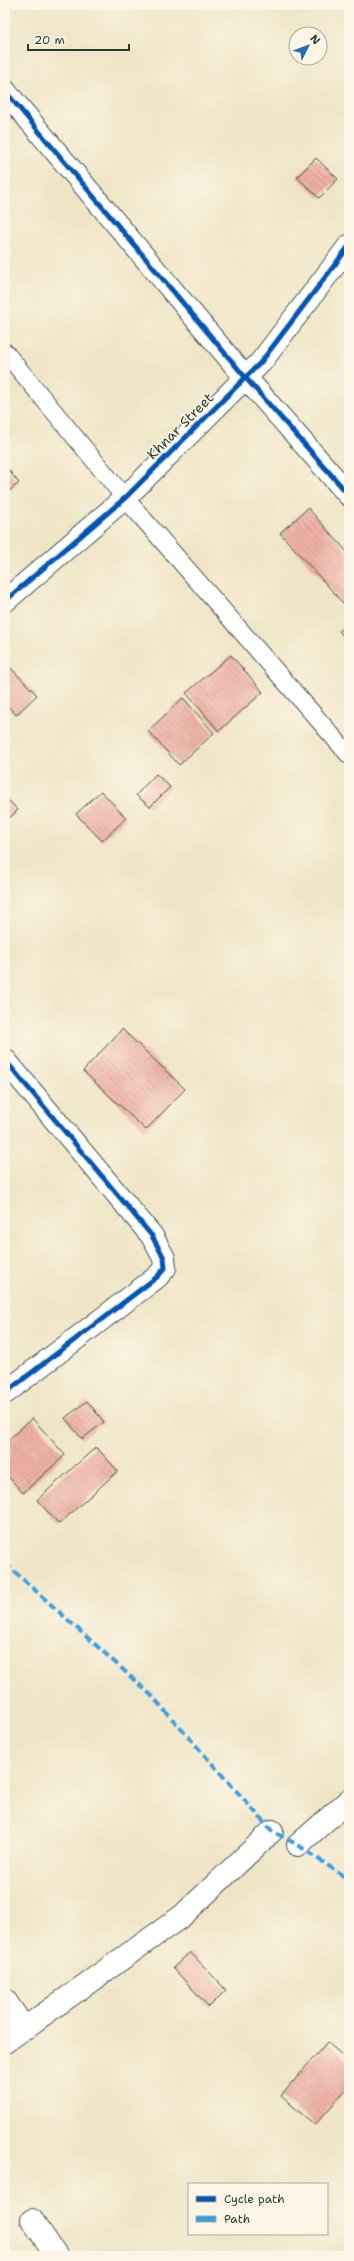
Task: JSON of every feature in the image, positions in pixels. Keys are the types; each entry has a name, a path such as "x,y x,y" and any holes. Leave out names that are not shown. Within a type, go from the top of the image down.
{"street":[{"path":"5,91 245,377 349,495"},
{"name":"Khnar Street","path":"5,601 125,498 261,362 349,246"},
{"path":"5,1060 152,1236 164,1258 165,1268 157,1277 5,1393"},
{"path":"298,1845 349,1800"},
{"path":"5,2042 182,1916 272,1831"},
{"path":"5,2000 25,2029"},
{"path":"32,2220 57,2256"}],"lane":[{"path":"5,352 125,498 349,755"}],"building":[{"path":"316,158 338,179 319,198 297,177"},
{"path":"7,468 19,483 5,494 5,470"},
{"path":"308,508 349,554 349,597 343,603 280,533"},
{"path":"349,622 349,643 339,631"},
{"path":"231,655 263,692 219,731 186,693"},
{"path":"8,665 37,695 16,715 5,703 5,668"},
{"path":"183,698 214,733 179,765 148,731"},
{"path":"156,774 170,787 150,807 136,795"},
{"path":"101,791 126,818 102,841 76,814"},
{"path":"5,797 18,810 5,822"},
{"path":"122,1029 185,1089 146,1130 83,1071"},
{"path":"87,1401 104,1422 82,1439 65,1418"},
{"path":"32,1418 65,1455 23,1493 5,1473 5,1443"},
{"path":"96,1447 118,1471 59,1524 37,1500"},
{"path":"190,1952 226,1990 209,2007 173,1968"},
{"path":"327,2042 349,2061 349,2086 315,2125 281,2096"}],"marked path":[{"path":"5,1563 151,1695 272,1831 298,1845 349,1880"}],"cycle path":[{"path":"5,91 245,377 349,495"},
{"path":"5,601 125,498 261,362 349,246"},
{"path":"5,1060 152,1236 164,1258 165,1268 157,1277 5,1393"}]}
